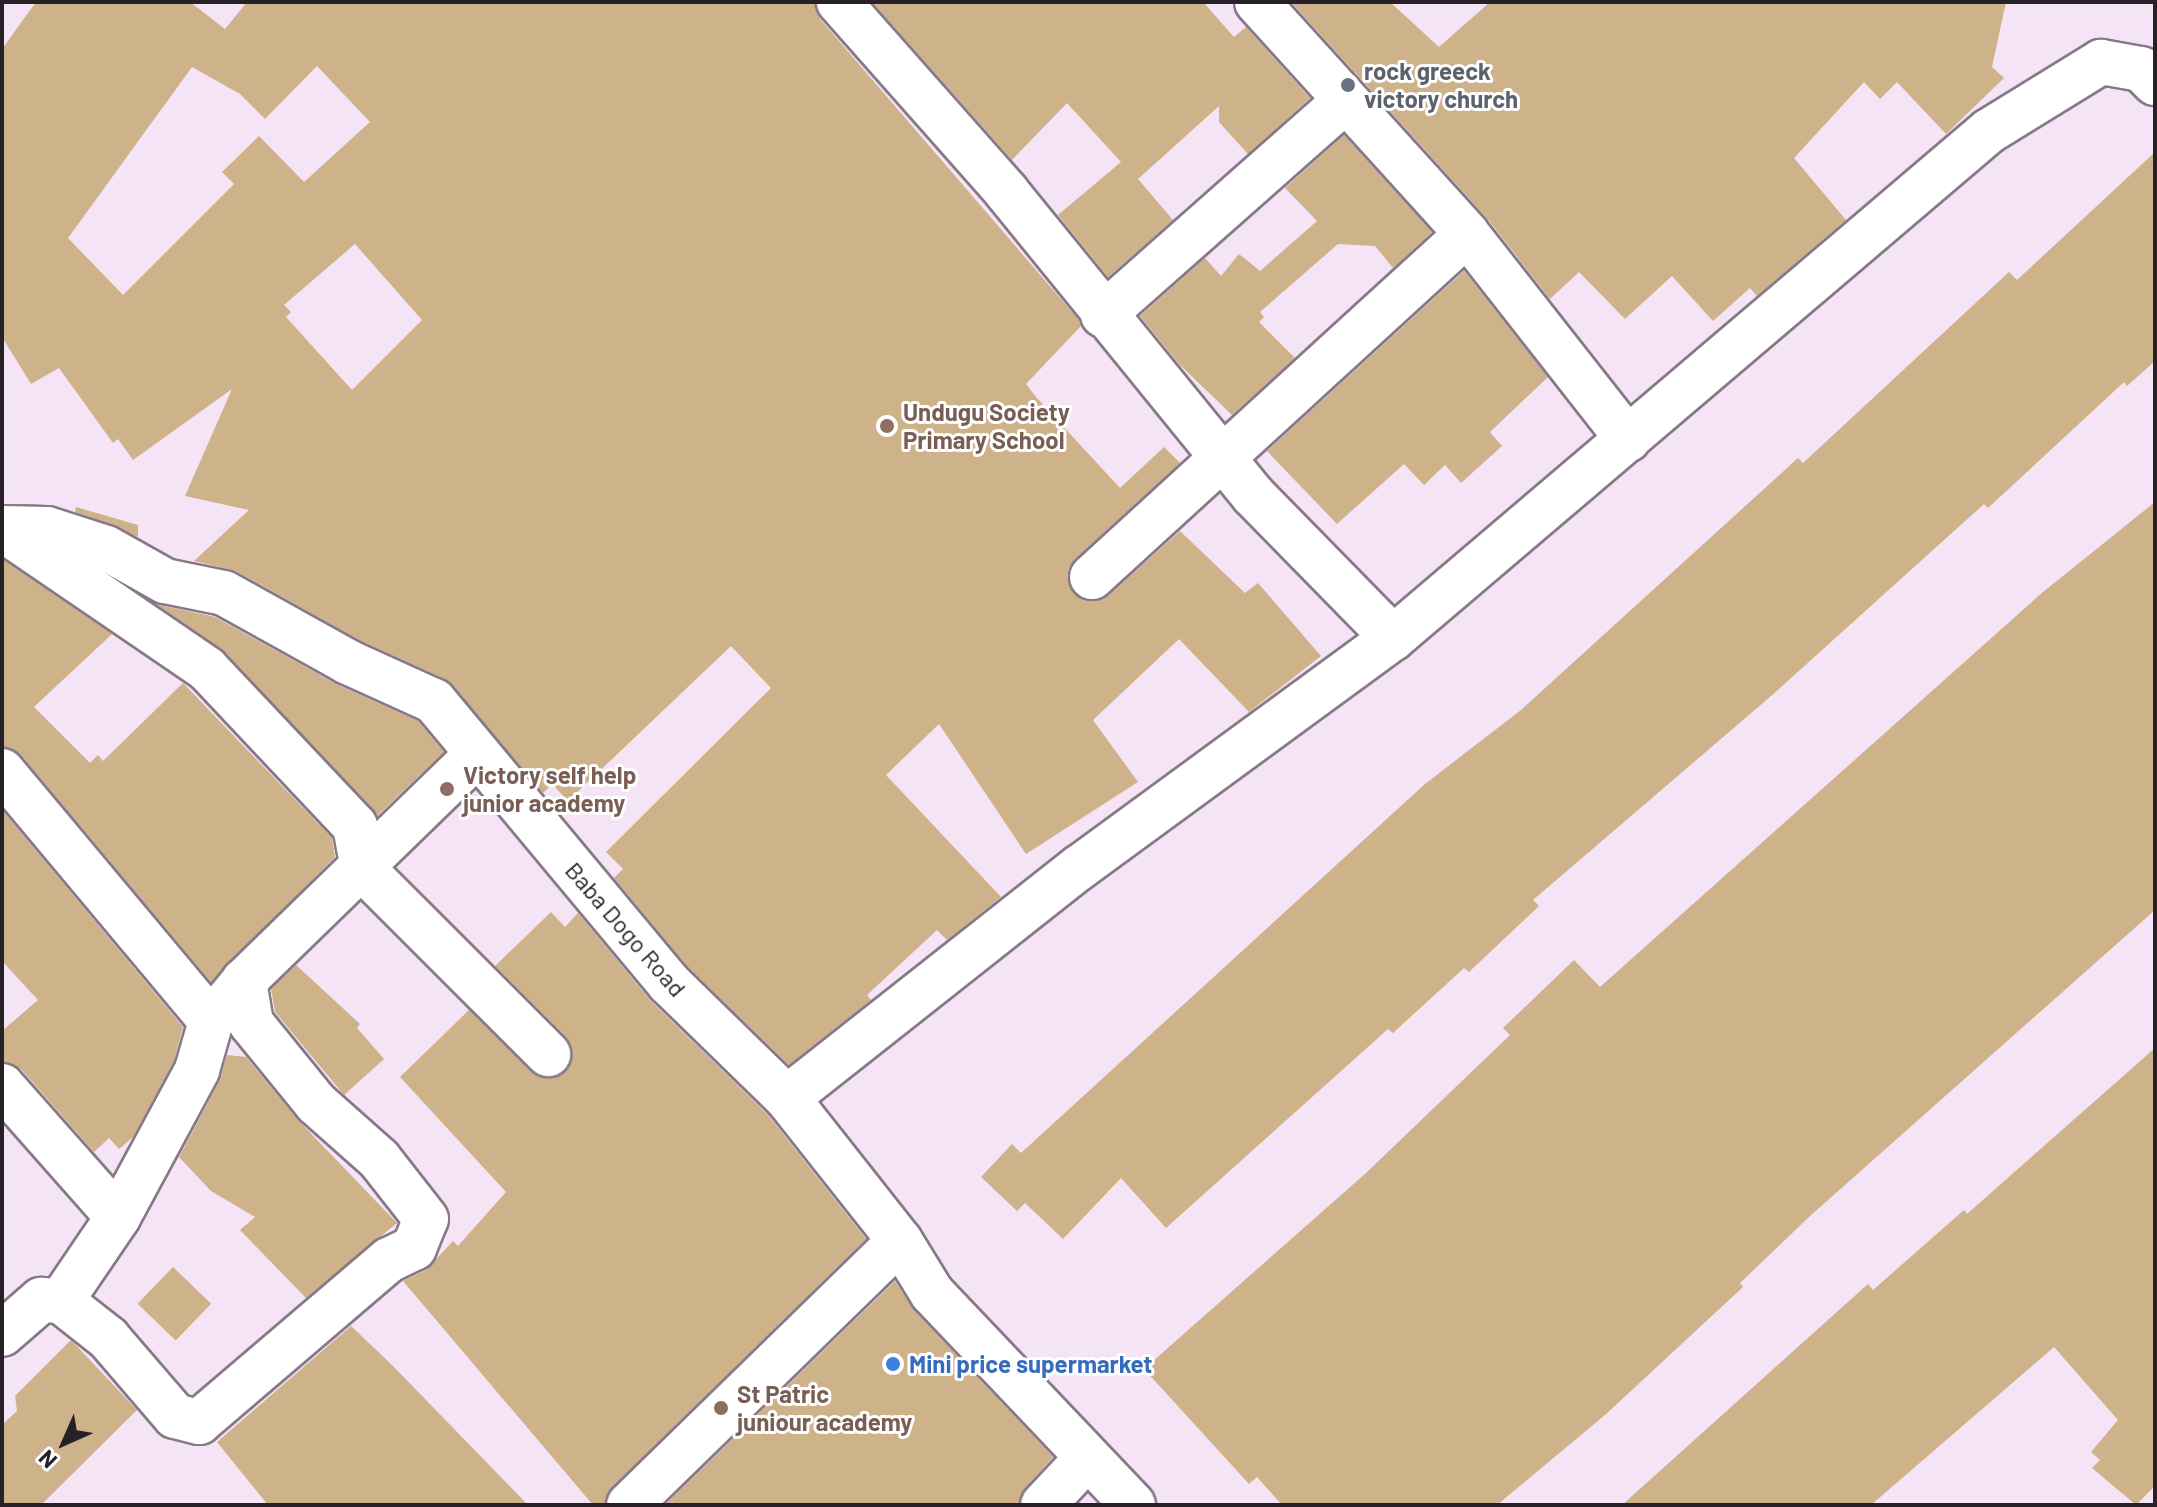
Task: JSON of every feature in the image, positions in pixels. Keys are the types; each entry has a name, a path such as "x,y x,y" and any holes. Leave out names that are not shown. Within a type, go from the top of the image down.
{"street":[{"path":"839,2 1007,192 1103,315 1223,460 1393,638"},
{"path":"1257,2 1467,234 1628,439"},
{"path":"787,1098 1080,867 1393,638 1989,131 2101,62 2141,69 2155,83"},
{"path":"1103,315 1345,101"},
{"path":"1092,577 1467,234"},
{"path":"2,529 207,669 355,826 363,869 548,1054"},
{"name":"Baba Dogo Road","path":"2,529 47,529 106,548 165,581 224,593 348,662 434,701 669,983 787,1098 900,1241 932,1293 1133,1505"},
{"path":"61,1301 118,1217 197,1070 211,1021 244,981 363,869 476,755"},
{"path":"2,771 211,1021"},
{"path":"2,802 2,810"},
{"path":"2,1334 41,1300 61,1301 108,1338 175,1416 199,1422 389,1260 414,1248 426,1219 379,1159 316,1103 251,1023 244,981"},
{"path":"2,1086 118,1217"},
{"path":"629,1505 900,1241"},
{"path":"1043,1505 1087,1458"}],"building":[{"path":"36,2 190,2 225,29 247,2 815,2 820,19 1079,320 1081,326 1026,384 1036,397 1120,488 1164,447 1180,463 1075,559 1068,570 1073,593 1085,601 1108,596 1180,531 1245,593 1258,583 1321,656 1249,712 1179,639 1093,720 1138,782 1026,854 939,724 886,775 1001,897 947,940 937,930 867,995 871,1000 789,1065 687,966 614,878 623,869 606,852 771,688 731,646 568,801 552,784 543,793 445,679 359,640 236,571 194,561 249,510 185,496 232,389 133,460 118,439 113,443 59,368 31,384 2,337 2,49","holes":["317,66 370,122 304,182 259,136 222,172 234,184 123,295 68,238 192,67 240,94 265,119","355,244 422,320 352,390 286,317 291,312 284,305"]},
{"path":"872,2 1203,2 1234,37 1246,27 1310,98 1248,154 1219,122 1219,106 1138,179 1173,220 1108,277 1058,215 1121,162 1067,103 1012,160"},
{"path":"1291,2 1390,2 1439,47 1490,2 2006,2 1992,67 2004,78 1946,134 1897,82 1880,99 1864,82 1794,158 1846,220 1757,296 1750,288 1713,321 1672,276 1625,319 1579,272 1550,299 1486,217"},
{"path":"1344,135 1432,232 1393,268 1375,246 1338,244 1260,312 1264,317 1259,322 1295,358 1232,415 1179,364 1140,316 1205,258 1221,276 1239,254 1260,271 1317,221 1285,188"},
{"path":"2155,152 2155,361 2127,386 2124,382 1988,508 1984,504 1771,696 1533,900 1539,906 1469,972 1464,968 1393,1033 1388,1029 1166,1228 1121,1178 1063,1239 1025,1203 1017,1211 981,1177 1012,1144 1021,1153 1425,784 1521,710 1798,458 1803,463 2009,272 2017,280"},
{"path":"1464,271 1548,377 1490,432 1502,446 1461,483 1445,465 1424,485 1404,464 1337,524 1267,451"},
{"path":"2155,502 2155,910 1810,1216 1740,1283 1743,1287 1605,1415 1497,1505 1282,1505 1257,1477 1249,1484 1144,1369 1366,1173 1510,1035 1503,1028 1574,960 1600,987 2043,592"},
{"path":"76,507 138,525 138,537 75,512"},
{"path":"2,559 112,634 34,707 90,763 98,755 103,761 183,683 332,838 335,857 211,982 21,755 2,747"},
{"path":"156,604 215,617 336,684 418,721 444,752 377,816 225,652"},
{"path":"2,810 183,1027 174,1061 133,1137 119,1149 109,1138 94,1152 21,1069 2,1062 2,1031 38,1000 2,961"},
{"path":"551,912 565,927 578,913 651,1001 768,1115 866,1239 612,1487 605,1505 593,1505 403,1281 426,1270 453,1241 458,1246 506,1192 400,1077 469,1010 531,1072 554,1078 566,1071 572,1060 566,1037 495,966"},
{"path":"296,965 360,1024 357,1028 384,1059 344,1095 275,1012 271,989"},
{"path":"2155,1048 2155,1486 2136,1505 2092,1468 2100,1460 2091,1452 2118,1420 2054,1347 1871,1505 1622,1505 1868,1284 1873,1290 1964,1210 1967,1214"},
{"path":"227,1055 246,1057 297,1119 397,1223 306,1298 240,1230 255,1217 211,1191 179,1157 219,1082"},
{"path":"173,1267 211,1304 176,1341 138,1304"},
{"path":"895,1281 914,1310 1053,1457 1025,1488 1019,1505 665,1505"},
{"path":"351,1326 528,1505 268,1505 217,1442"},
{"path":"71,1340 137,1410 41,1505 2,1505 2,1425 17,1411 15,1396"}],"place":[{"name":"rock greeck victory church","path":"1348,85"},
{"name":"Undugu Society Primary School","path":"887,426"},
{"name":"Victory self help junior academy","path":"447,789"},
{"name":"Mini price supermarket","path":"893,1364"},
{"name":"St Patric juniour academy","path":"721,1408"}]}
